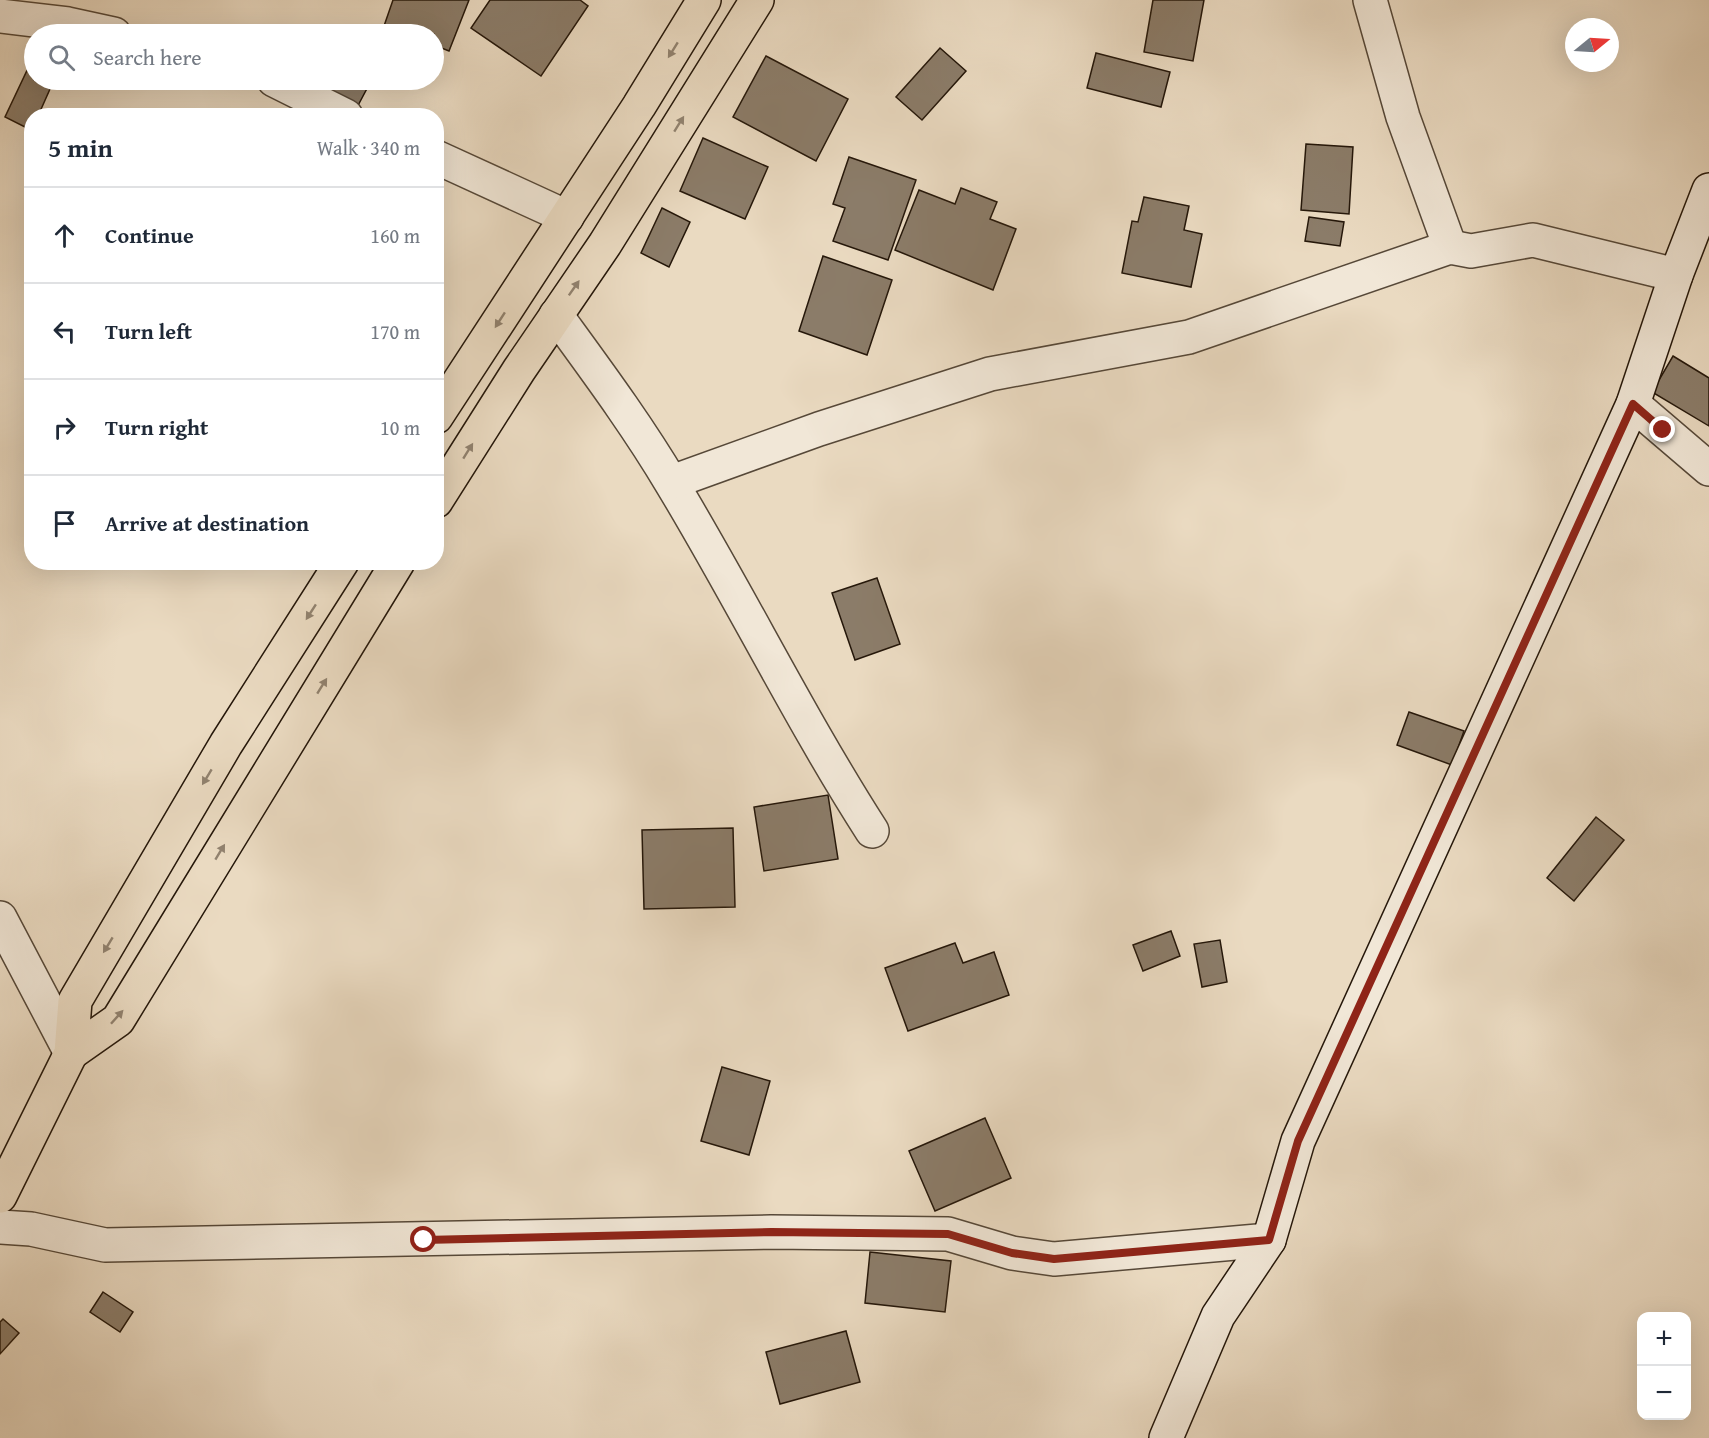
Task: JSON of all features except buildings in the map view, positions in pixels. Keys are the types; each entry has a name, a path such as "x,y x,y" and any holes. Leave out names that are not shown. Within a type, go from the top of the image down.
{"main road":[{"path":"444,405 704,0"},
{"path":"444,488 555,315 605,244 758,0"},
{"path":"0,1196 71,1053 75,1001 226,744 337,570"},
{"path":"71,1053 118,1020 393,570"}],"street":[{"path":"1370,0 1417,160 1450,248"},
{"path":"0,16 68,24"},
{"path":"294,90 330,108"},
{"path":"444,161 567,216"},
{"path":"1166,1438 1218,1316 1269,1240 1298,1141 1633,404 1676,275 1709,190"},
{"path":"672,482 819,429 990,374 1189,337 1450,248 1471,250 1533,240 1676,275"},
{"path":"555,315 601,377 672,482 800,708 824,756 872,831"},
{"path":"1633,404 1709,469"},
{"path":"0,918 71,1053"},
{"path":"0,1227 31,1228 105,1245 771,1232 948,1234 1012,1253 1054,1259 1269,1240"}],"route":[{"path":"424,1240 771,1232 948,1234 1012,1253 1054,1259 1269,1240 1298,1141 1633,404 1663,430"}]}
